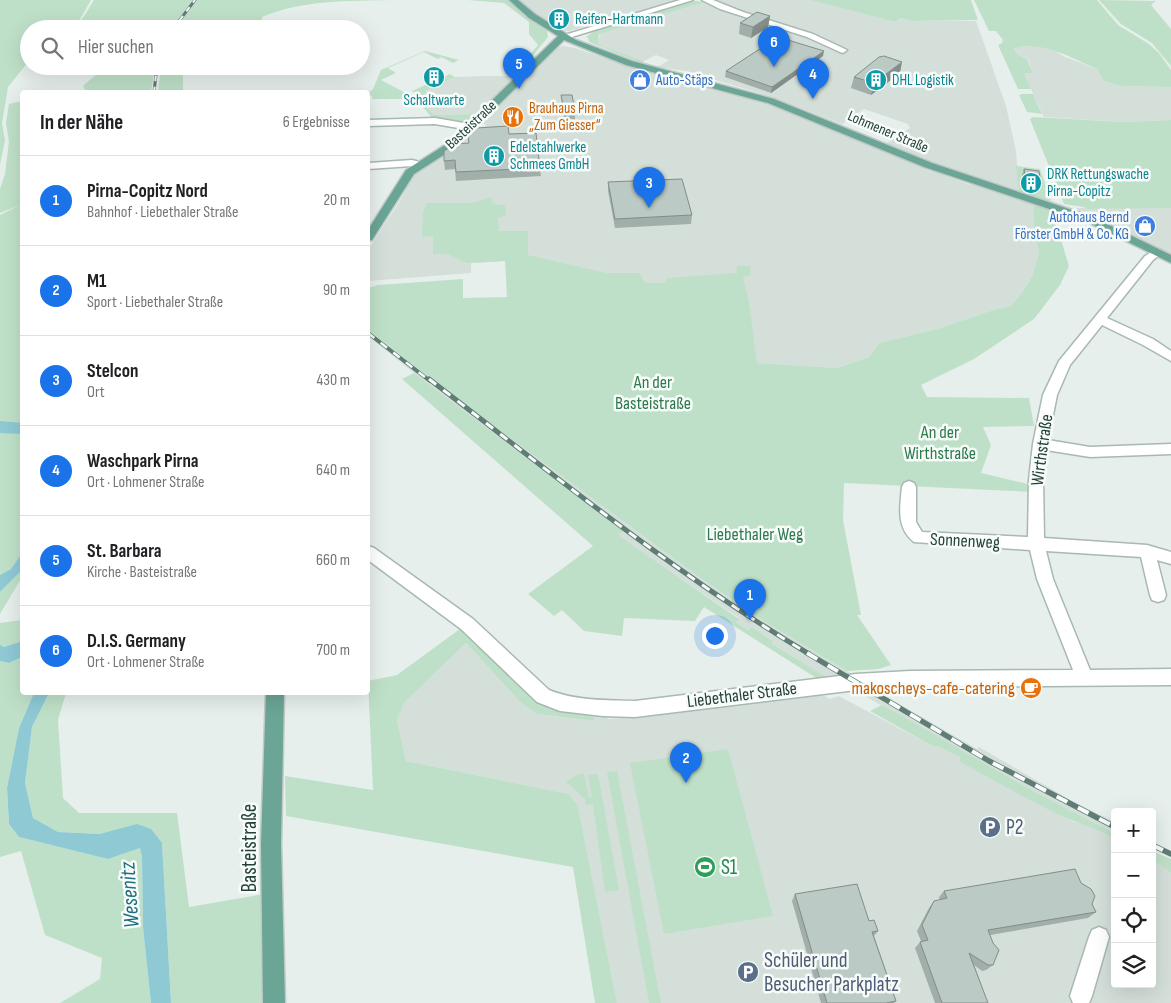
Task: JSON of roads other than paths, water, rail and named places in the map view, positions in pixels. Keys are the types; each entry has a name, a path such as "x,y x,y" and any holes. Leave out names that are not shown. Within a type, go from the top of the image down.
{"main road":[{"name":"Lohmener Straße","path":"513,0 562,37 584,46 629,63 762,97 928,165 1088,219 1171,259"},
{"name":"Basteistraße","path":"370,235 407,175 452,145 552,44 562,37"},
{"name":"Basteistraße","path":"274,1003 271,844 275,695"}],"street":[{"path":"562,37 689,0"},
{"path":"706,0 730,11 827,41 843,50"},
{"path":"584,46 583,39 585,34 592,28"},
{"path":"370,123 434,121 470,127"},
{"path":"370,166 412,163 420,165"},
{"name":"Wirthstraße","path":"1084,677 1045,579 1036,543 1036,480 1040,444 1050,395 1064,364 1149,258 1157,252"},
{"path":"1099,319 1148,342 1171,357"},
{"path":"1040,444 1090,452 1171,449"},
{"name":"Sonnenweg","path":"909,488 907,522 910,531 919,538 936,541 1036,543"},
{"path":"1036,543 1147,551 1171,558"},
{"path":"1147,551 1158,595"},
{"name":"Liebethaler Straße","path":"370,553 467,624 543,696 560,703 603,708 635,709 840,683 910,679 1171,677"},
{"path":"1081,996 1099,936"}],"water":[{"path":"0,421 20,423 20,434 0,433"},
{"path":"20,556 20,572 0,592 0,575 11,569"},
{"path":"20,642 20,658 9,663 0,661 0,645 4,647"},
{"path":"33,695 48,695 32,727 25,783 33,818 58,832 100,834 137,824 151,829 162,843 171,1003 151,1003 143,927 142,857 140,848 108,859 19,837 9,824 7,788 19,728"}],"railway":[{"path":"180,20 195,0"},
{"path":"154,90 156,75"},
{"path":"370,335 430,381"},
{"path":"429,379 568,487 663,557 759,623 809,654"},
{"path":"807,653 989,761 1111,825"},
{"path":"1156,847 1171,854"}],"place":[{"name":"Reifen-Hartmann","path":"559,19"},
{"name":"D.I.S. Germany","path":"774,67"},
{"name":"Schaltwarte","path":"434,77"},
{"name":"Auto-Stäps","path":"640,80"},
{"name":"DHL Logistik","path":"876,80"},
{"name":"St. Barbara","path":"519,89"},
{"name":"Waschpark Pirna","path":"813,99"},
{"name":"Brauhaus Pirna „Zum Giesser“","path":"513,117"},
{"name":"Edelstahlwerke Schmees GmbH","path":"494,156"},
{"name":"DRK Rettungswache Pirna-Copitz","path":"1031,183"},
{"name":"Stelcon","path":"649,208"},
{"name":"Autohaus Bernd Förster GmbH & Co. KG","path":"1145,226"},
{"name":"Pirna-Copitz Nord","path":"750,620"},
{"name":"makoscheys-cafe-catering","path":"1031,688"},
{"name":"M1","path":"686,783"},
{"name":"P2","path":"990,827"},
{"name":"S1","path":"705,867"},
{"name":"Schüler und Besucher Parkplatz","path":"748,972"}],"park label":[{"name":"An der Basteistraße","path":"653,392"},
{"name":"An der Wirthstraße","path":"940,442"},
{"name":"Liebethaler Weg","path":"755,534"}],"water label":[{"name":"Wesenitz","path":"130,895"}]}
